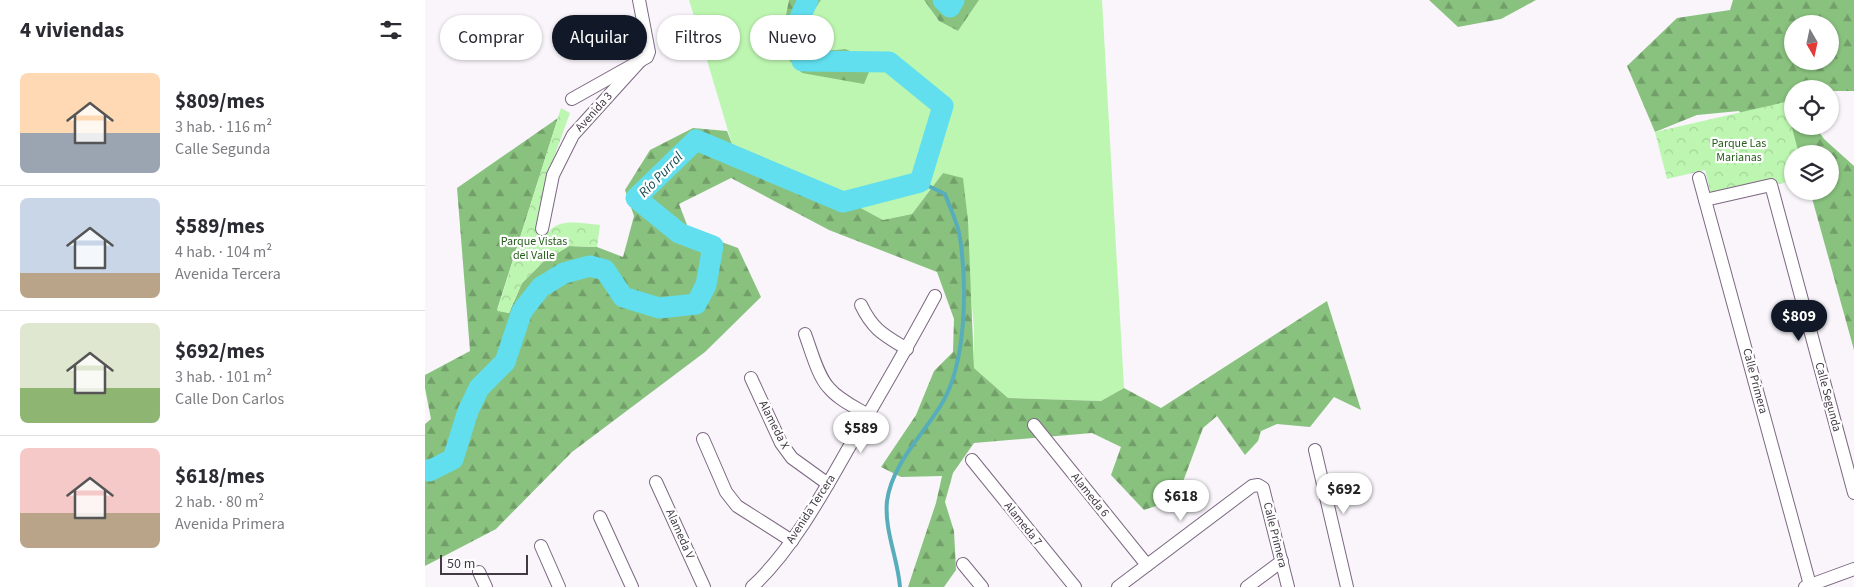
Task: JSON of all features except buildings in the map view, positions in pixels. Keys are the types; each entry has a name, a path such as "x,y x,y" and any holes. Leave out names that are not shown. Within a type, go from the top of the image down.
{"street":[{"path":"639,0 642,15"},
{"path":"647,42 649,52 647,57"},
{"path":"572,99 641,60"},
{"name":"Avenida 3","path":"542,229 553,175 573,136 641,60"},
{"name":"Calle Primera","path":"1699,178 1808,586"},
{"name":"Calle Segunda","path":"1705,200 1771,185 1854,493"},
{"name":"Avenida Tercera","path":"753,587 792,541 828,484 907,349 935,296"},
{"path":"861,305 869,321 879,332 907,349"},
{"path":"805,334 827,387 868,415"},
{"name":"Alameda X","path":"751,378 781,444 792,458 828,484"},
{"name":"Alameda 6","path":"1034,425 1147,565"},
{"path":"703,439 726,492 737,506 792,541"},
{"path":"1315,450 1347,587"},
{"name":"Alameda 7","path":"972,460 1075,587"},
{"name":"Alameda V","path":"656,482 704,587"},
{"name":"Calle Primera","path":"1147,565 1252,486 1257,485 1263,488 1288,587"},
{"path":"600,517 632,587"},
{"path":"541,546 559,587"},
{"path":"1247,587 1282,561"},
{"path":"963,564 982,587"},
{"path":"1118,587 1147,565"},
{"path":"1808,586 1854,569"},
{"path":"479,572 486,587"}],"green space":[{"path":"689,0 789,0 786,15 750,15 750,60 790,60 802,73 825,60 834,60 834,55 845,49 834,50 834,15 811,15 821,0 924,0 939,21 958,31 979,0 1102,0 1124,388 1101,401 1008,398 974,368 974,330 970,283 943,173 912,214 883,220 779,164 732,144 707,60 740,60 740,15 693,15"},
{"path":"789,0 821,0 811,15 786,15"},
{"path":"924,0 979,0 958,31 939,21"},
{"path":"1429,0 1536,0 1501,19 1458,27"},
{"path":"1733,0 1854,0 1854,91 1839,91 1839,80 1784,80 1784,135 1821,135 1831,145 1784,146 1749,126 1739,111 1697,115 1655,132 1627,66 1677,18 1730,10"},
{"path":"845,49 874,60 864,84 802,73 789,60 834,60 834,50"},
{"name":"Parque Las Marianas","path":"1784,102 1784,135 1794,135 1797,145 1784,145 1784,183 1779,184 1773,180 1711,194 1705,170 1667,179 1655,132"},
{"name":"Parque Vistas del Valle","path":"561,108 570,113 548,174 537,231 548,233 558,225 565,223 600,225 597,247 569,246 544,261 522,283 509,313 497,311"},
{"path":"558,118 497,310 509,313 522,283 544,261 569,246 597,247 623,257 634,216 625,190 650,150 693,128 727,131 732,144 779,164 883,220 912,214 943,173 963,178 968,221 974,368 1008,398 1101,401 1124,388 1161,408 1327,301 1361,410 1334,397 1310,427 1277,424 1261,431 1258,441 1245,455 1217,416 1203,428 1181,487 1167,509 1159,505 1144,510 1111,475 1121,447 1092,433 974,443 953,473 945,502 954,531 956,570 944,587 908,587 936,503 942,476 901,477 881,467 916,415 934,371 953,352 954,319 937,272 829,230 731,178 679,204 689,230 738,248 761,297 705,352 572,452 496,529 425,566 425,424 431,419 425,388 425,375 470,351 457,188"},
{"path":"1839,152 1854,166 1854,350 1812,200 1839,200"}],"waterway":[{"name":"Río Purral","path":"425,470 429,471 453,459 468,411 479,388 505,362 522,311 541,287 564,273 590,266 605,270 623,297 659,308 696,304 706,285 713,246 679,233 636,198 696,140 843,202 920,182 943,106 889,62 802,61 797,24 808,0"},
{"name":"Río Purral","path":"943,0 950,7 954,0"},
{"path":"900,587 887,523 887,501 890,488 901,463 941,405 950,388 956,368 963,323 964,278 958,227 945,194 920,182"}]}
